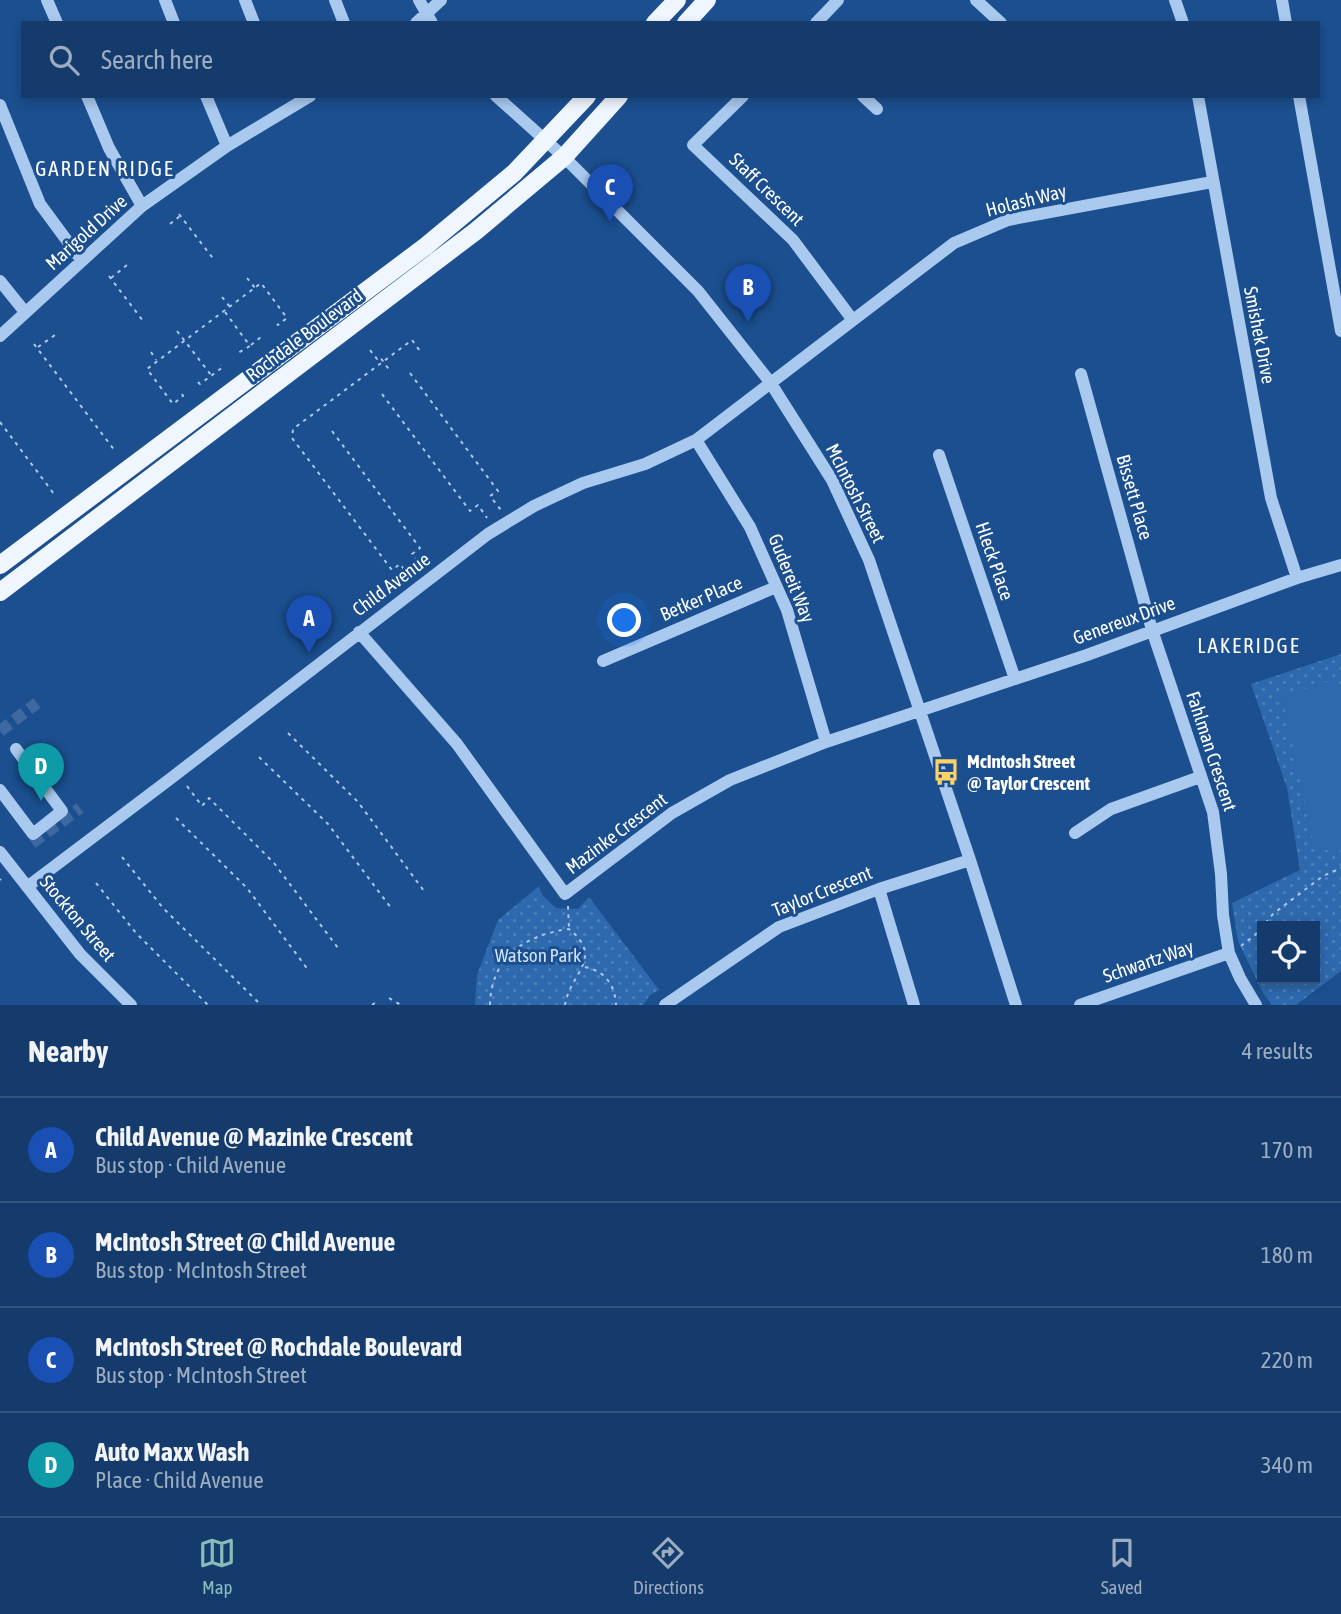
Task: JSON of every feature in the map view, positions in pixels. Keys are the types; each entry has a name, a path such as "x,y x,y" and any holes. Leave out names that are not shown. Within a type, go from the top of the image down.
{"main road":[{"path":"658,21 677,0"},
{"path":"688,21 707,0"},
{"name":"Rochdale Boulevard","path":"0,565 426,246 496,189 585,98"},
{"name":"Rochdale Boulevard","path":"0,592 476,231 564,157 617,98"}],"street":[{"path":"47,0 56,21"},
{"path":"165,0 173,21"},
{"path":"245,0 253,21"},
{"path":"335,0 343,21"},
{"path":"419,0 425,20"},
{"path":"425,20 441,0"},
{"path":"818,21 838,0"},
{"path":"976,0 999,21"},
{"path":"1175,0 1182,21"},
{"path":"1283,0 1286,21"},
{"path":"88,98 109,148 142,206"},
{"path":"207,98 227,146"},
{"name":"Marigold Drive","path":"0,336 142,206 300,98"},
{"name":"McIntosh Street","path":"498,98 564,157 698,291 770,382 832,480 869,560 921,710 1016,1005"},
{"name":"Staff Crescent","path":"741,98 693,145 793,240 852,319"},
{"path":"865,98 877,109"},
{"name":"Smishek Drive","path":"1198,98 1271,498 1297,578"},
{"path":"1299,98 1341,331"},
{"path":"0,105 40,204 82,261"},
{"name":"Holash Way","path":"770,382 954,243 1008,220 1212,182"},
{"path":"0,281 25,312"},
{"name":"Bissett Place","path":"1081,374 1152,630"},
{"name":"Child Avenue","path":"27,887 488,534 534,506 583,483 645,464 696,440 770,382"},
{"name":"Gudereit Way","path":"696,440 750,527 786,610 826,742"},
{"name":"Hleck Place","path":"939,455 1015,679"},
{"name":"Genereux Drive","path":"921,710 1341,565"},
{"name":"Betker Place","path":"603,661 776,587"},
{"name":"Fahlman Crescent","path":"1152,630 1213,811 1229,953 1256,1005"},
{"name":"Mazinke Crescent","path":"359,632 457,744 565,894 671,813 730,780 826,742 921,710"},
{"path":"0,790 33,834 62,811 16,748"},
{"path":"1075,833 1111,809 1200,777"},
{"path":"0,800 32,843"},
{"name":"Stockton Street","path":"0,852 80,954 131,1005"},
{"name":"Taylor Crescent","path":"665,1005 779,927 879,889 970,860"},
{"path":"879,889 914,1005"},
{"name":"Schwartz Way","path":"1080,1005 1229,953"}],"path":[{"path":"170,224 180,215 215,261"},
{"path":"127,265 110,277 143,321"},
{"path":"247,278 255,288"},
{"path":"182,394 173,404 147,369 261,283 287,318 277,324"},
{"path":"222,296 230,306"},
{"path":"224,311 250,346"},
{"path":"177,331 211,375"},
{"path":"37,348 55,335"},
{"path":"238,353 261,337 260,335"},
{"path":"409,576 400,564 392,570 292,438 291,433 412,340 420,351"},
{"path":"34,344 115,452"},
{"path":"370,350 377,359 380,357 390,371"},
{"path":"150,352 158,361"},
{"path":"198,382 200,384 223,367 221,365"},
{"path":"410,373 498,491 491,496 501,510"},
{"path":"382,394 470,511 478,505 487,519"},
{"path":"0,422 54,494"},
{"path":"332,431 420,548 412,554 422,567"},
{"path":"288,733 358,802 424,891"},
{"path":"259,757 328,824 391,908"},
{"path":"187,786 202,806 209,797 274,863 338,948"},
{"path":"176,818 247,888 309,971"},
{"path":"122,857 163,908 261,1005"},
{"path":"1229,953 1255,936 1273,914 1312,883 1341,868"},
{"path":"96,883 136,933 208,1005"},
{"path":"565,894 570,912 569,929"},
{"path":"490,1005 494,980 507,956 526,941 545,932 569,929 580,938 586,953 584,967 569,991 565,1005"},
{"path":"584,967 597,970 607,979 615,992 616,1005"},
{"path":"389,998 401,1005"},
{"path":"372,1005 379,1000"}],"green space":[{"path":"1341,654 1341,971 1296,1005 1272,1005 1259,984 1320,984 1320,921 1257,921 1257,981 1238,941 1232,903 1300,870 1287,788 1251,684"},
{"path":"1327,682 1341,684 1341,850 1334,853 1314,845 1282,696"},
{"name":"Watson Park","path":"539,886 542,895 556,908 578,909 589,897 659,990 650,995 643,1005 475,1005 477,975 498,920"}],"tunnel":[{"path":"0,731 37,703"},
{"path":"32,843 80,808"}],"place":[{"name":"McIntosh Street @ Rochdale Boulevard","path":"610,222"},
{"name":"McIntosh Street @ Child Avenue","path":"748,322"},
{"name":"Child Avenue @ Mazinke Crescent","path":"309,653"},
{"name":"McIntosh Street @ Taylor Crescent","path":"946,772"},
{"name":"Auto Maxx Wash","path":"41,801"}],"district":[{"name":"GARDEN RIDGE","path":"105,168"},
{"name":"LAKERIDGE","path":"1249,645"}]}
